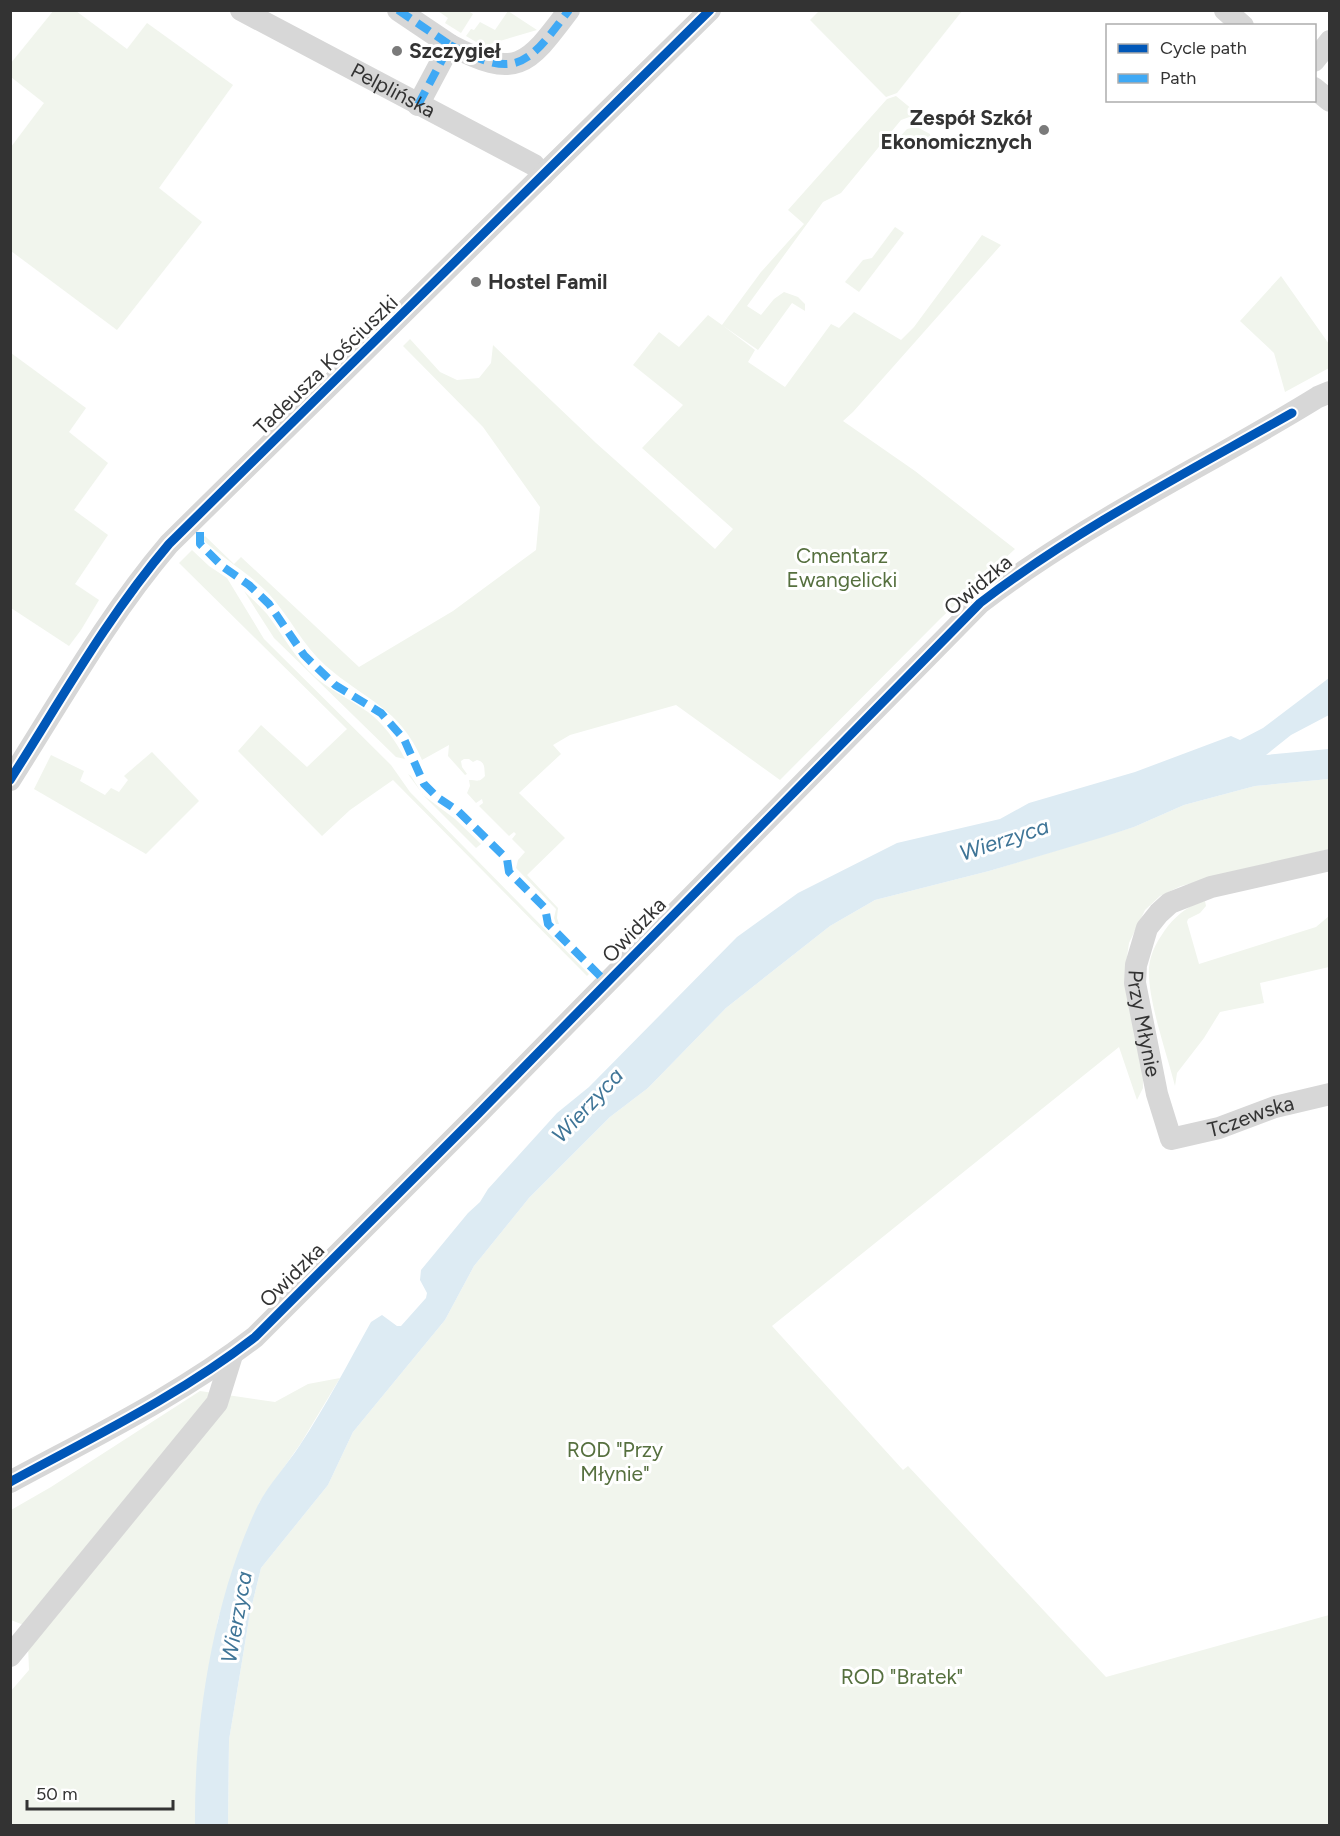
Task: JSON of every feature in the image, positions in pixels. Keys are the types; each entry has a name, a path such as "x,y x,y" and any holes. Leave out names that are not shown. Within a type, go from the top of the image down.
{"street":[{"name":"Pelplińska","path":"241,10 534,165 543,175"},
{"path":"398,10 450,45 478,60 496,64 517,64 536,53 569,10"},
{"name":"Tadeusza Kościuszki","path":"10,780 110,622 146,571 169,544 710,10"},
{"path":"1225,10 1241,24"},
{"path":"1316,58 1329,41"},
{"path":"418,105 450,45"},
{"path":"1316,90 1329,101"},
{"name":"Owidzka","path":"10,1482 167,1396 232,1355 255,1337 980,603 1024,569 1092,526 1329,392"},
{"name":"Owidzka","path":"1292,413 1329,410"},
{"name":"Przy Młynie","path":"1171,1139 1157,1095 1135,983 1136,965 1147,928 1170,903 1183,897 1211,887 1329,860"},
{"name":"Tczewska","path":"1171,1139 1219,1128 1275,1107 1329,1094"},
{"path":"10,1656 217,1403 232,1355"}],"green space":[{"path":"54,10 76,11 127,49 147,23 233,85 159,188 202,222 117,330 11,251 11,147 44,103 11,77 11,63"},
{"path":"820,10 962,11 897,93 886,97 810,20"},
{"path":"438,11 468,11 473,14 461,33 445,23 448,18"},
{"path":"508,11 537,30 483,46 466,36 480,22 495,30"},
{"path":"896,96 918,114 901,120 841,193 823,202 747,306 761,315 774,299 784,292 798,297 805,304 805,311 792,303 758,350 722,325 761,272 804,224 788,210 887,99"},
{"path":"917,127 930,134 932,142 929,146 917,137 909,148 897,140 907,129"},
{"path":"895,227 904,233 859,292 845,282 863,260 872,258"},
{"name":"Cmentarz Ewangelicki","path":"982,235 1001,245 843,421 915,471 1015,549 941,618 780,780 676,705 570,735 553,745 561,754 519,793 565,838 527,875 558,908 559,924 556,924 554,918 556,909 516,868 518,860 525,852 512,839 516,834 514,832 509,836 479,806 483,803 482,799 476,803 467,793 470,786 469,780 479,780 485,776 482,762 477,760 473,762 469,759 461,761 467,774 465,775 448,756 449,745 422,760 413,742 392,716 326,666 310,650 269,594 202,539 205,536 234,564 241,557 359,667 453,611 536,550 540,507 483,427 403,346 410,339 440,372 457,380 479,378 491,363 493,345 596,443 715,549 733,529 642,448 683,405 633,365 659,332 679,347 708,315 755,350 748,362 785,387 831,324 839,328 854,312 901,340 914,327"},
{"path":"1281,276 1329,344 1329,368 1285,392 1274,353 1240,321"},
{"path":"11,353 86,408 69,432 108,463 74,510 108,535 75,584 99,600 69,646 11,608"},
{"path":"192,550 209,566 227,578 264,639 391,765 410,792 589,974 587,976 393,780 350,810 322,836 238,751 261,725 307,767 347,729 179,563"},
{"path":"244,591 267,614 308,670 329,688 374,717 389,733 405,759 396,757 274,638"},
{"path":"152,752 199,801 146,854 34,789 51,755 84,771 80,781 105,795 111,788 119,792 128,780 124,776"},
{"path":"1329,779 1329,849 1181,886 1160,896 1145,910 1129,943 1125,971 1143,1072 1143,1088 1137,1100 1119,1047 772,1326 903,1470 908,1466 1106,1677 1329,1615 1329,1825 228,1826 229,1740 250,1613 261,1568 328,1485 353,1432 445,1320 474,1266 529,1198 610,1117 648,1088 726,1008 830,926 875,900 989,871 1134,827 1184,805 1255,786"},
{"path":"424,795 455,819 481,844 476,848"},
{"path":"1205,901 1206,906 1200,913 1188,919 1187,922 1199,964 1316,927 1329,916 1329,967 1260,983 1264,1003 1220,1012 1204,1038 1177,1073 1175,1086 1154,1010 1149,968 1158,940 1172,921 1189,907"},
{"path":"340,1378 301,1443 259,1503 218,1619 203,1710 195,1825 11,1825 10,1692 29,1670 28,1645 41,1632 11,1620 11,1510 51,1487 200,1391 275,1402 308,1384"}],"water":[{"name":"Wierzyca","path":"1329,678 1329,715 1291,735 1266,755 1329,749 1329,779 1255,786 1184,805 1134,827 1100,838 989,871 875,900 830,926 726,1008 648,1088 610,1117 529,1198 474,1266 445,1320 353,1432 328,1485 261,1568 250,1613 229,1740 228,1825 195,1825 198,1745 209,1662 229,1580 258,1505 310,1430 371,1322 382,1315 397,1326 401,1326 426,1298 427,1293 420,1280 421,1270 468,1213 480,1202 488,1189 557,1113 589,1087 737,937 798,893 897,843 1000,819 1029,803 1135,772 1231,736 1240,740 1263,728"}],"marked path":[{"path":"398,10 450,45 418,105"},
{"path":"450,45 491,62 506,64 519,62 531,55 542,44 569,10"},
{"path":"200,532 200,544 222,566 249,585 269,604 304,655 335,685 381,713 404,739 424,784 437,797 458,811 507,859 509,872 545,908 548,924 607,983"}],"cycle path":[{"path":"10,780 66,689 125,600 169,544 710,10"},
{"path":"10,1482 166,1397 255,1337 478,1114 980,603 1093,526 1292,413"}],"place":[{"name":"Szczygieł","path":"397,51"},
{"name":"Zespół Szkół Ekonomicznych","path":"1044,130"},
{"name":"Hostel Famil","path":"476,282"}],"park label":[{"name":"ROD \"Przy Młynie\"","path":"615,1462"},
{"name":"ROD \"Bratek\"","path":"902,1677"}]}
